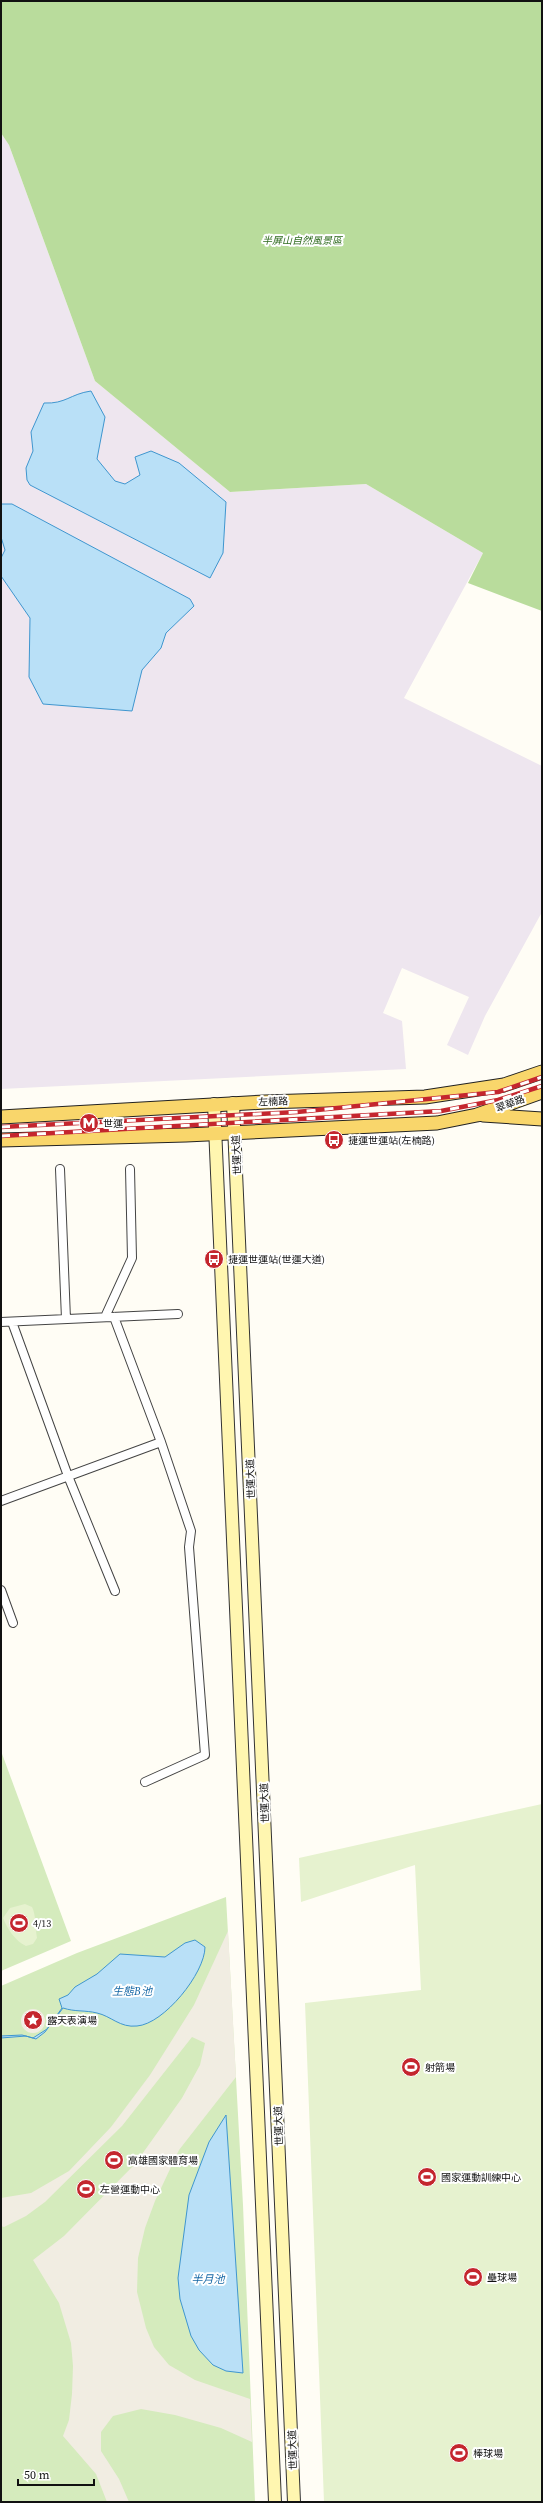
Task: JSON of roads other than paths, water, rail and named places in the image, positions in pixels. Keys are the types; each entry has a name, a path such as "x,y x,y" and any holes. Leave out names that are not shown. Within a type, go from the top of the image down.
{"main road":[{"name":"左楠路","path":"1,1117 233,1103 425,1097 504,1085 542,1072"},
{"name":"翠華路","path":"477,1115 542,1092"},
{"path":"1,1140 215,1133 437,1123 477,1115 542,1119"}],"street":[{"name":"世運大道","path":"233,1103 294,2502"},
{"name":"世運大道","path":"214,1104 275,2502"},
{"path":"105,1317 132,1258 130,1169"},
{"path":"60,1170 66,1319"},
{"path":"1,1322 178,1314"},
{"path":"114,1317 161,1442 191,1531 188,1546 205,1755 145,1782"},
{"path":"12,1322 68,1476 115,1590"},
{"path":"1,1501 161,1442"},
{"path":"1,1590 13,1624"}],"water":[{"path":"91,391 105,417 97,459 115,481 125,484 140,475 135,457 151,451 179,463 226,502 223,553 210,578 30,485 27,480 26,468 33,451 31,432 44,403 58,402 84,392"},
{"path":"1,504 12,504 190,599 194,606 166,633 161,648 142,670 132,711 43,704 29,677 30,618 1,576 1,558 5,550 1,537"},
{"name":"生態B池","path":"195,1940 205,1947 203,1958 191,1983 170,2007 148,2023 131,2026 121,2024 97,2013 63,2008 45,2032 36,2039 29,2037 33,2038 47,2029 62,2008 59,1999 68,1995 75,1987 97,1974 120,1954 165,1957 185,1943"},
{"path":"1,2036 26,2036 1,2038"},
{"name":"半月池","path":"226,2115 243,2373 226,2371 213,2365 199,2350 191,2336 180,2299 178,2278 189,2195 209,2142"}],"railway":[{"path":"1,1127 297,1112 498,1092 542,1077"},
{"path":"1,1136 441,1111 498,1100 542,1086"}],"place":[{"name":"世運","path":"89,1123"},
{"name":"捷運世運站(左楠路)","path":"334,1140"},
{"name":"捷運世運站(世運大道)","path":"214,1259"},
{"name":"4/13","path":"19,1923"},
{"name":"露天表演場","path":"33,2020"},
{"name":"射箭場","path":"411,2067"},
{"name":"高雄國家體育場","path":"114,2160"},
{"name":"國家運動訓練中心","path":"427,2177"},
{"name":"左營運動中心","path":"86,2189"},
{"name":"壘球場","path":"473,2277"},
{"name":"棒球場","path":"459,2453"}],"park label":[{"name":"半屏山自然風景區","path":"302,240"}]}
